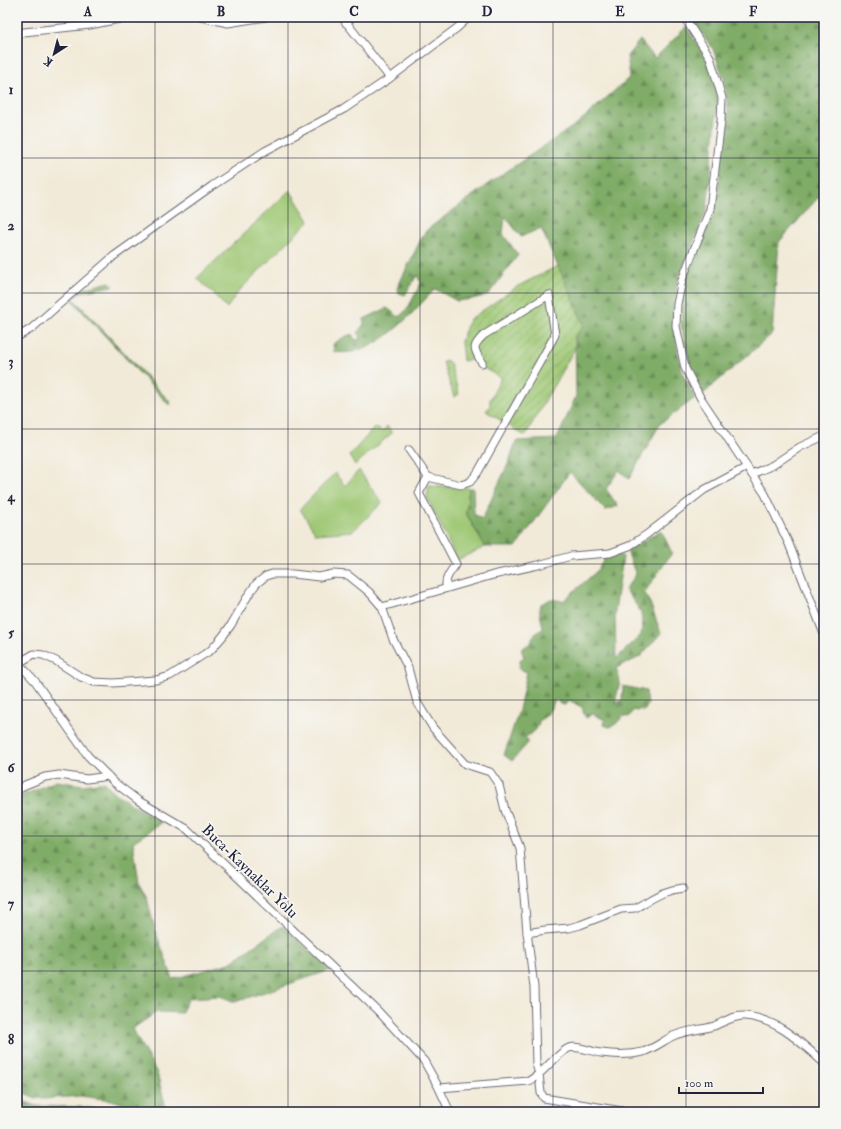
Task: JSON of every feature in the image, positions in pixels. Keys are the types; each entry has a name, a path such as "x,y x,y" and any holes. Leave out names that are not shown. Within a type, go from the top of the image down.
{"street":[{"path":"17,34 90,25 129,17"},
{"path":"201,17 228,23 266,17"},
{"path":"352,17 344,20 390,78"},
{"path":"17,337 31,329 114,256 212,186 264,151 344,109 390,78 457,28 469,17"},
{"path":"684,17 710,57 722,98 722,121 710,210 682,280 677,304 676,326 685,368 700,397 765,494 789,544 824,634"},
{"path":"409,450 428,477 461,485 470,482 478,472 555,335 549,295 484,335 477,341 475,348 482,363"},
{"path":"752,474 773,465 800,447 824,436"},
{"path":"382,607 493,575 571,556 610,553 629,546 646,535 704,490 747,467"},
{"path":"428,477 419,493 456,564 446,580 445,584 447,588"},
{"path":"17,664 34,654 43,655 56,661 81,677 94,682 113,683 156,680 170,676 211,650 227,631 256,584 266,576 272,574 293,574 319,577 333,574 348,575 370,592 382,607 393,639 408,668 417,702 433,728 465,764 490,772 499,785 505,810 520,848 527,933 534,987 536,1064 539,1074 541,1093 544,1098 628,1112"},
{"name":"Buca-Kaynaklar Yolu","path":"17,664 22,667 35,681 88,756 115,783 139,801 187,829 378,1010 424,1061 450,1112"},
{"path":"17,791 25,785 45,777 59,775 87,779 108,776"},
{"path":"527,933 569,928 580,925 621,909 635,908 661,893 683,888"},
{"path":"439,1088 529,1081 564,1051 570,1048 602,1054 638,1053 657,1046 677,1034 713,1026 744,1015 761,1018 790,1033 824,1063"}],"green space":[{"path":"694,17 824,17 824,191 779,242 772,334 703,394 691,369 681,325 685,280 715,211 728,111 724,79 713,49 692,19"},
{"path":"686,27 709,62 718,98 707,209 678,280 673,308 677,348 683,375 695,398 660,424 629,479 619,470 606,489 618,506 605,510 570,472 516,547 485,547 466,513 469,488 473,488 474,514 482,519 509,462 516,441 557,439 576,396 575,336 584,325 541,228 521,237 505,216 503,234 518,255 488,295 457,301 435,289 403,322 377,342 364,349 349,352 334,352 333,344 352,334 355,340 360,339 358,332 364,324 364,319 387,308 399,317 408,308 421,283 417,275 405,295 399,293 397,288 423,235 428,229 488,184 578,123 630,77 627,56 640,40 655,58"},
{"path":"290,190 309,221 238,292 227,308 197,278"},
{"path":"558,266 584,325 575,336 575,348 525,436 486,411 490,406 490,400 501,378 480,366 479,362 475,359 463,361 461,341 469,320 518,286"},
{"path":"110,282 113,286 82,292 73,298 171,403 169,405 71,299 83,289"},
{"path":"446,360 450,363 459,394 454,397 443,362"},
{"path":"387,426 392,433 355,465 349,456 375,427 383,432"},
{"path":"359,470 382,503 353,531 316,534 300,509 335,473 345,486"},
{"path":"429,486 469,488 466,513 485,547 457,560 427,497"},
{"path":"661,530 672,553 644,593 650,603 661,633 640,657 616,668 620,681 615,703 622,700 623,686 646,691 648,704 645,710 633,710 629,717 623,716 616,724 609,727 604,725 605,720 593,714 586,718 583,708 569,700 565,705 560,704 556,699 547,715 539,721 533,733 525,737 528,743 512,761 504,755 519,710 527,672 519,669 520,660 524,657 521,649 531,643 535,634 543,629 540,613 541,604 551,599 563,601 597,571 605,558 619,554 623,557 615,611 616,659 641,635 642,626 641,612 625,589 636,575 627,551"},
{"path":"56,781 83,785 104,782 124,799 162,822 133,842 139,883 147,898 155,930 173,979 230,963 282,926 331,970 235,1002 220,996 189,998 181,1013 157,1012 132,1029 157,1073 167,1112 146,1112 112,1100 80,1096 43,1099 36,1098 17,1090 17,798"},
{"path":"17,1099 37,1106 80,1107 114,1112 17,1112"}]}
